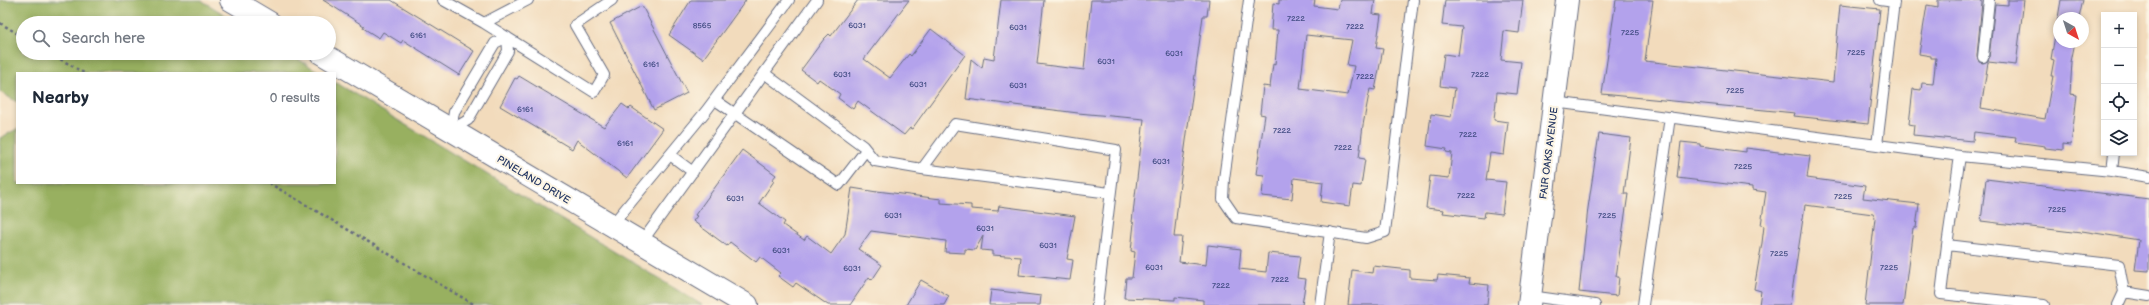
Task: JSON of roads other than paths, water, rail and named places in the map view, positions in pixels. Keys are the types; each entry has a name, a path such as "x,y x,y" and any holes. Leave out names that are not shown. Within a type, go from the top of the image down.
{"street":[{"path":"231,0 258,16"},
{"name":"FAIR OAKS AVENUE","path":"1529,300 1567,0"},
{"name":"PINELAND DRIVE","path":"333,60 747,305"}],"lane":[{"path":"443,0 507,37 594,92 604,75 575,25 612,0"},
{"path":"484,23 528,0"},
{"path":"612,225 715,100 789,0"},
{"path":"641,243 817,0"},
{"path":"1249,0 1224,178 1223,199 1236,218 1366,238 1385,232 1413,0"},
{"path":"1877,145 1894,2 1880,0"},
{"path":"1983,57 1989,0"},
{"path":"451,130 468,120 508,51 507,37"},
{"path":"451,130 454,112 495,43 507,37"},
{"path":"764,73 866,150 875,161 1110,193"},
{"path":"715,100 735,112 839,185 866,150"},
{"path":"1554,102 1960,156 2112,171 2149,177"},
{"path":"1643,305 1670,117"},
{"path":"922,168 955,124 1116,150 1097,305"},
{"path":"670,155 693,172"},
{"path":"1960,156 1940,294 2044,305"},
{"path":"2112,171 2114,156"},
{"path":"1320,305 1330,232"},
{"path":"1947,245 2119,265 2124,292 2118,305"},
{"path":"2124,292 2149,296"},
{"path":"1529,300 1595,305"}]}
